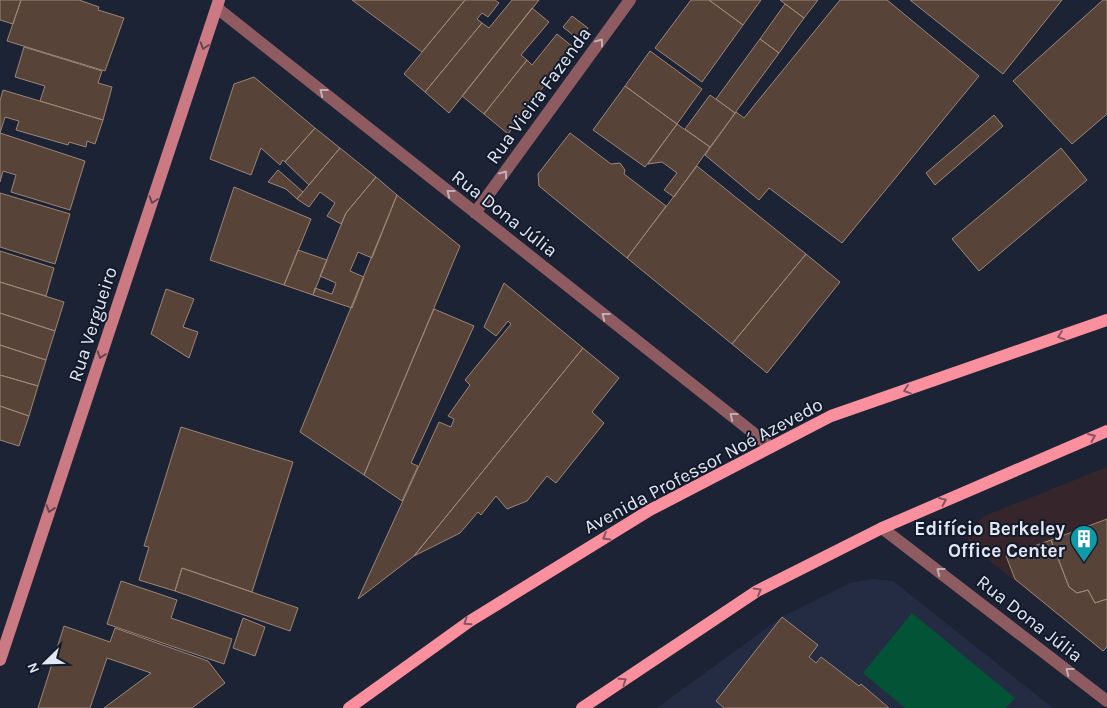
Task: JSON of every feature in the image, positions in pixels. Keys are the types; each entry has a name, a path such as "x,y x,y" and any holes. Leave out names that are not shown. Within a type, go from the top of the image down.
{"main road":[{"name":"Rua Vergueiro","path":"0,660 218,4"},
{"name":"Avenida Professor Noé Azevedo","path":"349,708 478,616 650,510 771,447 832,416 1107,320"},
{"path":"582,708 757,591 882,528 1107,431"}],"street":[{"name":"Rua Vieira Fazenda","path":"476,213 630,0"},
{"name":"Rua Dona Júlia","path":"218,4 476,213 771,447"},
{"name":"Rua Dona Júlia","path":"882,528 1107,701"}],"shaded area":[{"path":"1107,467 1107,647 1103,651 967,543 969,532 982,517"},
{"path":"872,579 893,581 1053,708 657,708 782,617 850,583"}],"green space":[{"path":"912,613 1015,698 1006,708 905,708 863,673"}],"building":[{"path":"0,0 21,0 13,24 0,20"},
{"path":"21,0 79,0 99,7 98,10 124,18 105,71 7,41"},
{"path":"352,0 465,0 422,52"},
{"path":"465,0 495,0 499,3 488,17 482,13 477,19 482,23 425,92 404,74"},
{"path":"512,0 539,0 449,113 425,92 482,23 489,28"},
{"path":"691,0 709,0 743,25 702,82 655,48"},
{"path":"709,0 761,0 743,25"},
{"path":"780,0 818,0 804,18"},
{"path":"840,0 887,0 979,76 842,243 769,188 759,200 705,155 736,112 744,118"},
{"path":"910,0 1062,0 1003,74"},
{"path":"1103,0 1107,0 1107,114 1072,144 1013,81"},
{"path":"785,4 804,18 779,53 760,39"},
{"path":"532,8 549,22 521,55 527,60 484,114 462,96"},
{"path":"572,16 588,28 579,40 563,27"},
{"path":"557,34 573,47 508,134 484,114 527,60 532,65"},
{"path":"760,39 779,53 735,113 716,99"},
{"path":"24,47 102,71 98,83 112,87 103,120 40,101 45,86 15,77"},
{"path":"650,51 702,89 677,124 625,86"},
{"path":"254,77 315,128 285,162 283,160 280,165 261,148 251,175 210,159 234,84"},
{"path":"625,86 677,124 645,167 593,130"},
{"path":"3,90 103,120 95,144 87,141 86,147 69,142 68,145 16,130 19,121 5,117 0,133 0,101"},
{"path":"710,95 735,113 710,147 685,129"},
{"path":"994,115 1003,126 935,185 926,173"},
{"path":"677,124 710,147 674,197 664,190 677,173 662,162 648,164"},
{"path":"315,128 340,148 309,185 285,162"},
{"path":"0,133 85,161 70,210 11,192 16,175 3,171 0,182"},
{"path":"570,133 611,164 620,163 625,170 624,174 666,206 627,258 539,186 538,174"},
{"path":"340,148 376,177 346,213 341,224 327,216 335,203 320,192 309,207 297,199"},
{"path":"1061,148 1087,180 979,271 952,239"},
{"path":"697,166 806,254 732,344 627,258"},
{"path":"278,170 303,192 297,199 286,189 268,182"},
{"path":"376,177 397,195 372,258 358,252 350,271 364,277 352,308 313,295 315,288 332,294 336,283 320,276 346,213"},
{"path":"234,187 311,219 284,285 210,260"},
{"path":"0,193 70,214 55,264 0,247"},
{"path":"397,195 460,246 364,475 300,432"},
{"path":"298,250 327,260 313,295 284,285"},
{"path":"0,251 54,268 46,296 0,282"},
{"path":"806,254 840,282 767,373 732,344"},
{"path":"0,282 64,302 55,331 0,313"},
{"path":"504,283 583,348 414,556 358,599 439,422 451,427 454,419 448,416 470,385 465,380 511,324 508,321 496,336 484,327"},
{"path":"166,289 194,299 183,327 198,332 189,358 151,334"},
{"path":"434,309 474,326 411,463 418,466 402,501 364,475"},
{"path":"0,313 55,331 46,360 0,345"},
{"path":"0,345 46,360 38,386 0,375"},
{"path":"583,348 619,378 592,412 604,423 556,483 547,476 527,501 507,509 496,496 481,515 478,512 460,533 414,556"},
{"path":"0,375 38,386 29,416 0,406"},
{"path":"0,406 29,416 19,446 0,440"},
{"path":"181,427 293,462 252,592 182,568 175,591 139,580 149,547 144,546"},
{"name":"Edifício Berkeley Office Center","path":"1107,519 1107,599 1095,603 1088,590 1077,593 1069,587 1051,540"},
{"path":"1051,540 1069,587 1077,593 1088,590 1095,603 1107,599 1107,647 1103,651 1015,579 1006,556"},
{"path":"182,568 298,608 290,631 175,591"},
{"path":"121,581 177,600 171,618 232,639 224,664 107,624"},
{"path":"782,617 818,645 809,657 816,663 821,657 859,686 861,684 889,708 724,708 716,701"},
{"path":"243,618 265,627 255,656 233,648"},
{"path":"64,626 110,642 115,628 208,661 225,683 192,708 104,708 151,673 107,658 90,708 38,708"}],"place":[{"name":"Edifício Berkeley Office Center","path":"1084,563"}]}
